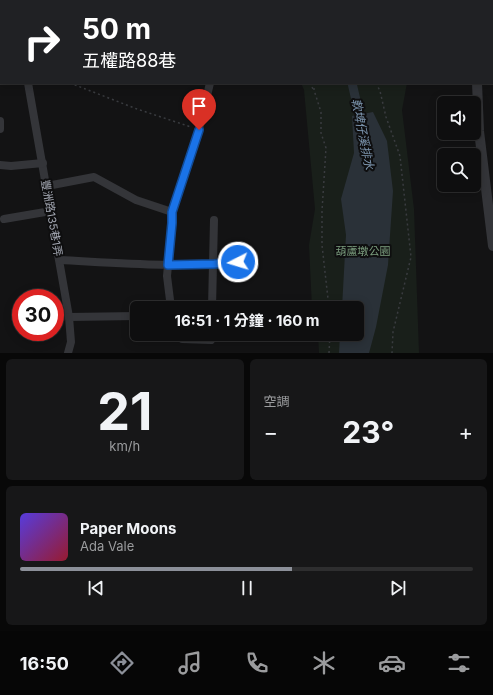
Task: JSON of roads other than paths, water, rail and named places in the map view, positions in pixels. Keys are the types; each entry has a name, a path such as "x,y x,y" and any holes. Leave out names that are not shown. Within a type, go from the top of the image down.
{"street":[{"name":"豐洲路135巷1弄","path":"28,84 60,260 71,342 68,353"},
{"path":"170,301 167,276 172,212 199,130 210,84"},
{"path":"477,84 479,131 493,246"},
{"path":"0,121 0,129"},
{"path":"0,165 11,166 43,162"},
{"path":"47,186 94,177 136,200 172,212"},
{"path":"4,219 51,212"},
{"path":"212,301 214,220"},
{"path":"60,260 168,265 238,262"},
{"path":"68,317 130,316"}],"water":[{"path":"373,112 387,141 393,191 388,265 376,327 369,353 339,353 340,341 364,341 364,301 342,301 346,235 341,199 354,153 352,116"}],"waterway":[{"name":"軟埤仔溪排水","path":"352,84 362,126"}],"park label":[{"name":"葫蘆墩公園","path":"363,251"}]}
